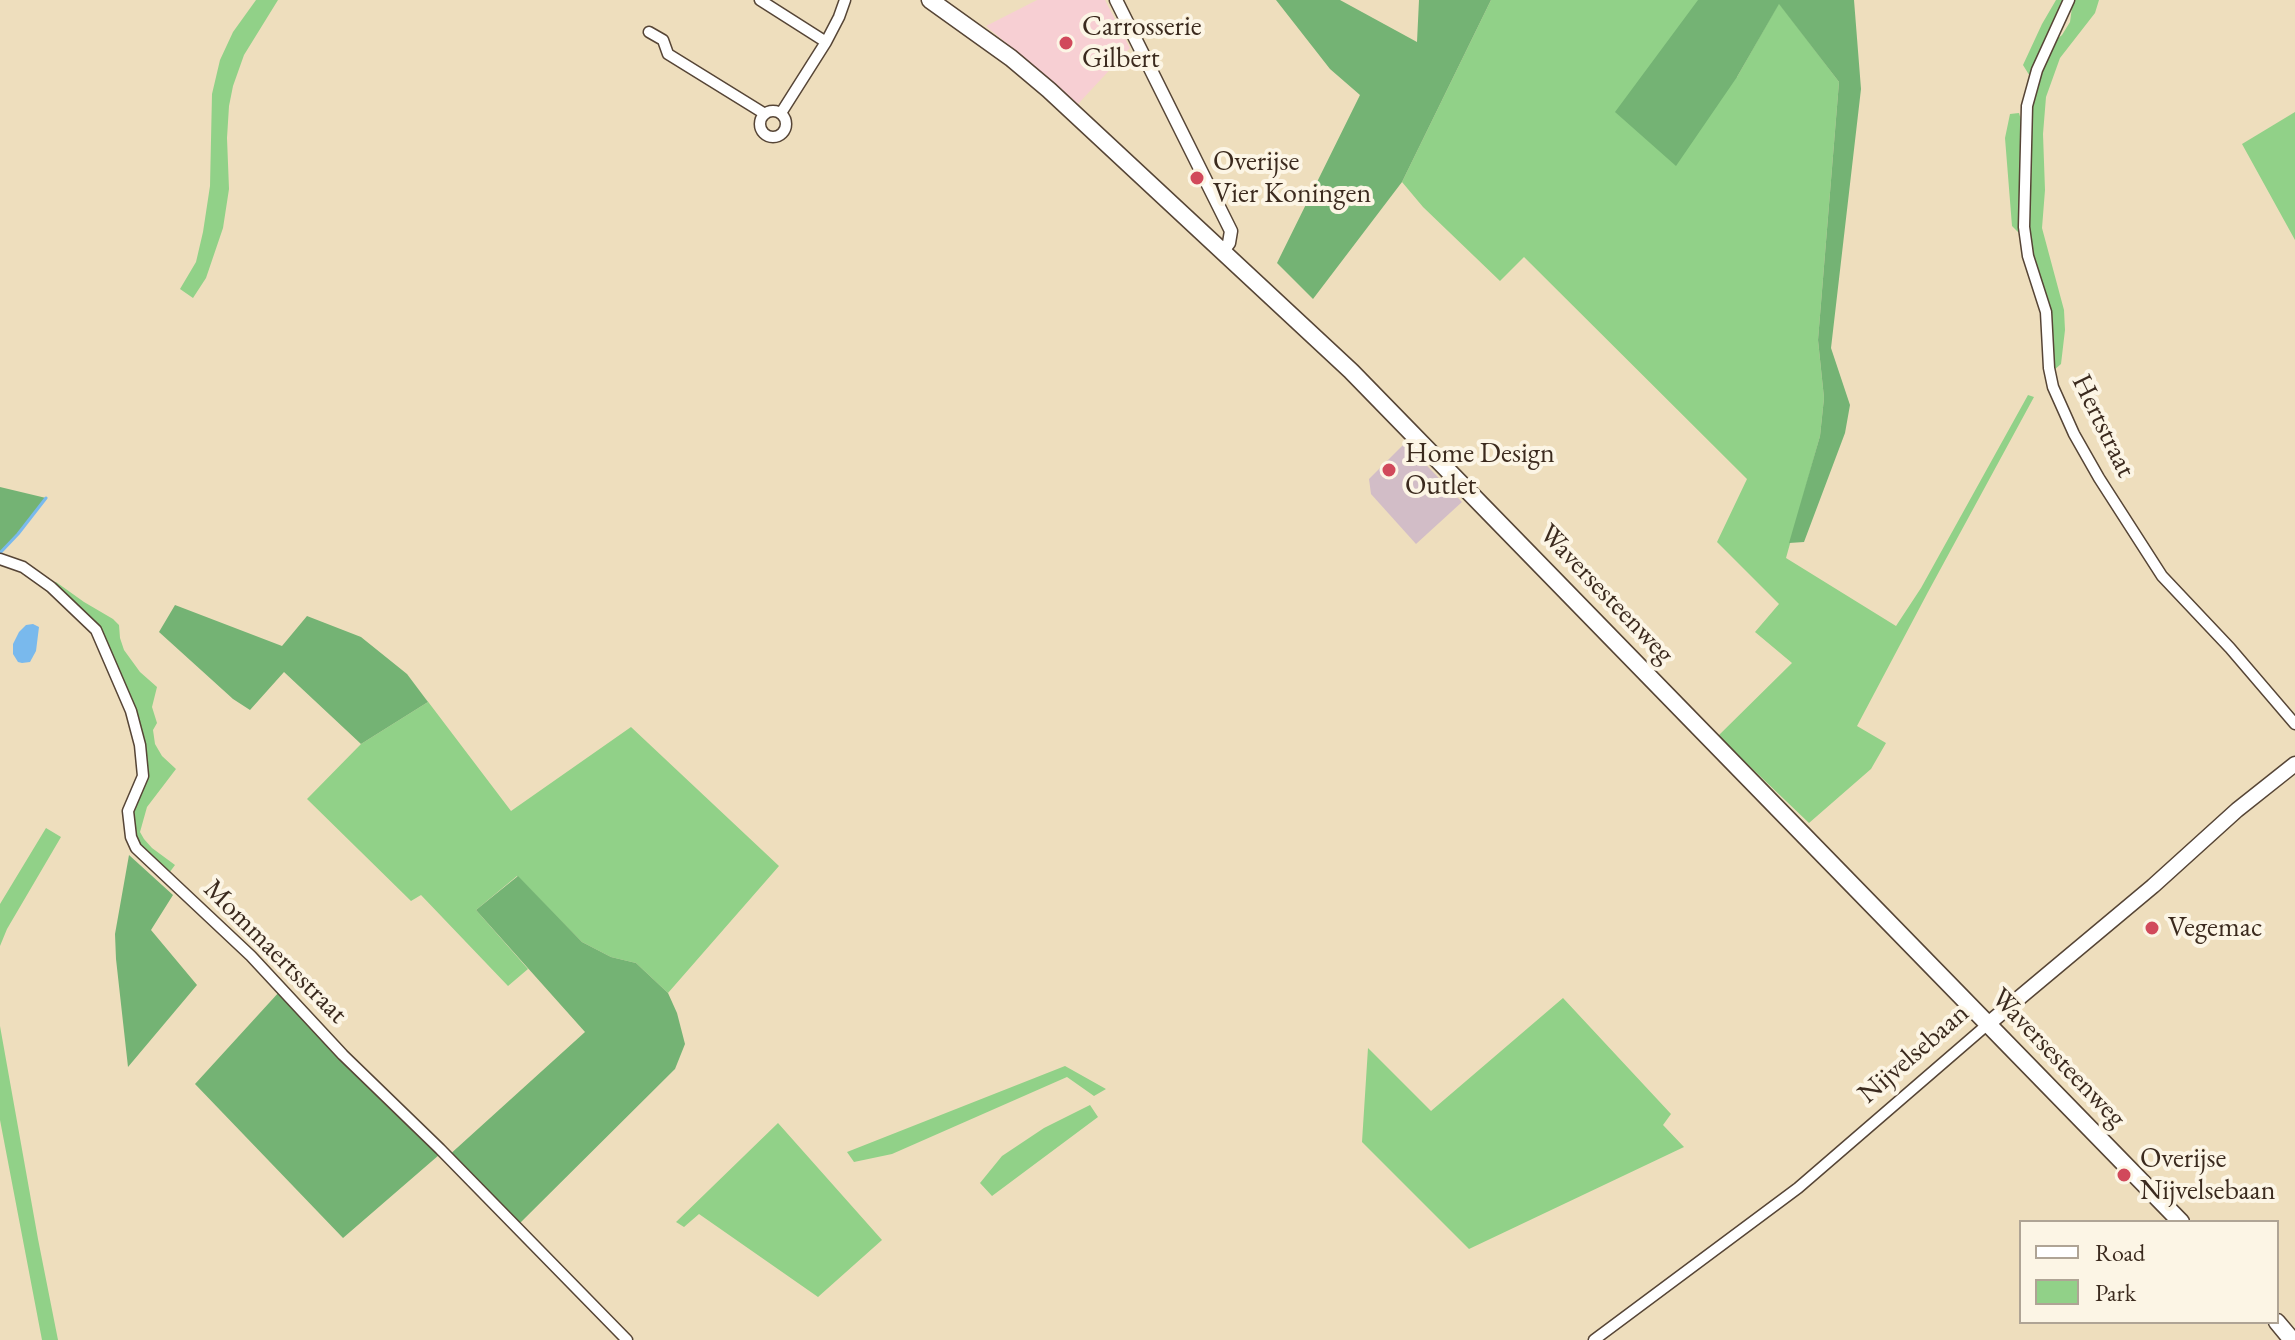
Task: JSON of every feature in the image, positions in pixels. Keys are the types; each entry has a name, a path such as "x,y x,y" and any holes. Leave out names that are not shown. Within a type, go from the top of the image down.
{"main road":[{"name":"Waversesteenweg","path":"930,0 1027,72 1351,371 2179,1220"},
{"name":"Nijvelsebaan","path":"1988,1024 2295,764"}],"street":[{"path":"760,0 826,42"},
{"path":"781,113 826,42 845,0"},
{"path":"839,17 854,0"},
{"path":"1116,0 1231,231 1229,243 1223,251"},
{"name":"Hertstraat","path":"2069,0 2037,70 2027,106 2024,227 2028,256 2046,312 2053,387 2074,434 2099,478 2162,576 2230,648 2295,724"},
{"path":"649,32 663,40 668,54 765,114"},
{"path":"773,111 781,113 786,120 786,129 781,136 772,138 764,134 760,126 765,114 773,111"},
{"name":"Mommaertsstraat","path":"0,559 23,567 51,587 96,630 131,711 140,745 143,776 128,811 131,837 136,848 251,956 343,1055 627,1340"},
{"name":"Nijvelsebaan","path":"1594,1340 1798,1188 1988,1024"}],"shaded area":[{"path":"1037,0 1105,0 1130,48 1078,104 986,26"},
{"path":"1405,443 1462,502 1416,544 1371,494 1369,479"}],"green space":[{"path":"256,0 278,0 244,55 233,86 227,138 229,189 223,228 206,278 193,298 180,289 196,262 203,232 210,186 212,94 220,60 233,32"},
{"path":"1276,0 1340,0 1417,42 1419,0 1491,0 1402,182 1313,299 1277,263 1360,95 1330,69"},
{"path":"1491,0 1700,0 1737,77 1779,3 1839,82 1818,340 1824,398 1820,436 1786,558 1896,626 1921,588 2028,395 2034,397 1857,726 1886,743 1871,769 1809,823 1718,736 1792,663 1755,632 1779,604 1717,542 1747,479 1524,257 1500,281 1423,207 1402,182"},
{"path":"1698,0 1854,0 1861,89 1831,348 1850,405 1845,433 1804,542 1789,543 1820,436 1824,398 1818,340 1839,82 1779,4 1737,77 1676,166 1615,112"},
{"path":"2056,0 2065,0 2031,78 2023,65"},
{"path":"2073,0 2099,0 2095,13 2060,58 2046,97 2042,228 2064,310 2065,330 2061,364 2054,370 2049,310 2028,241 2029,115 2041,74 2056,40 2070,22"},
{"path":"2295,112 2295,240 2242,144"},
{"path":"2019,113 2022,123 2018,232 2012,226 2005,138 2010,114"},
{"path":"0,487 46,498 0,553"},
{"path":"56,582 119,625 124,650 140,672 157,687 152,707 157,723 153,730 155,744 176,769 147,807 140,832 152,848 175,865 166,877 131,837 143,742 133,702 108,646 54,585"},
{"path":"175,605 282,646 307,616 361,637 407,674 428,702 361,744 284,672 250,710 233,699 159,632"},
{"path":"426,699 511,811 631,727 779,866 668,993 636,963 611,957 582,942 517,876 476,910 528,969 508,986 421,895 411,901 307,799 361,744 428,702"},
{"path":"46,828 61,837 0,946 0,904"},
{"path":"129,855 173,895 151,930 197,985 128,1067 115,934"},
{"path":"518,876 582,942 611,957 636,963 668,993 685,1044 675,1069 516,1227 447,1157 585,1032 476,910"},
{"path":"280,991 439,1155 343,1238 195,1084"},
{"path":"1563,998 1671,1114 1663,1125 1684,1147 1469,1249 1362,1142 1368,1048 1431,1111"},
{"path":"0,1026 58,1340 42,1340 0,1120"},
{"path":"1065,1066 1106,1089 1094,1096 1067,1077 892,1154 854,1162 847,1152"},
{"path":"1090,1105 1098,1117 992,1196 980,1183 1002,1156 1044,1128"},
{"path":"778,1123 882,1240 818,1297 699,1214 684,1227 676,1222"}],"water":[{"path":"26,625 39,627 36,651 30,662 18,662 13,654 13,644"}],"waterway":[{"path":"0,553 46,498"}],"place":[{"name":"Carrosserie Gilbert","path":"1066,43"},
{"name":"Overijse Vier Koningen","path":"1197,178"},
{"name":"Home Design Outlet","path":"1389,470"},
{"name":"Vegemac","path":"2152,928"},
{"name":"Overijse Nijvelsebaan","path":"2124,1175"}]}
